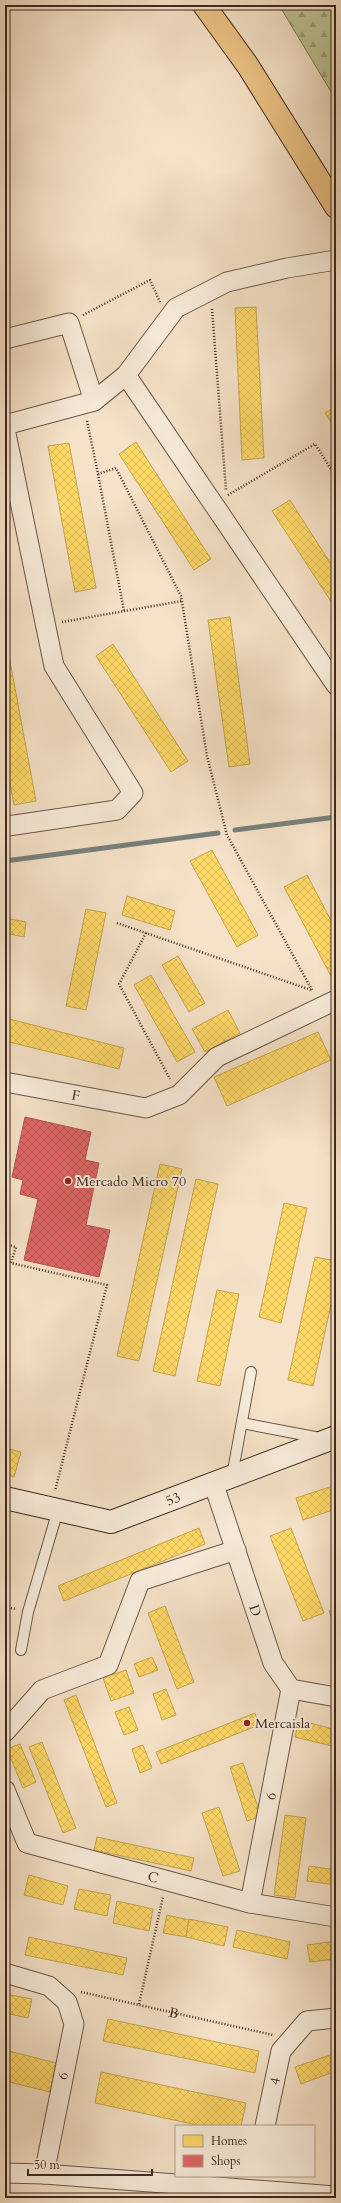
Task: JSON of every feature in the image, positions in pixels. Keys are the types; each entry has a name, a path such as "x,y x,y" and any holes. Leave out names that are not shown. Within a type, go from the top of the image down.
{"main road":[{"path":"204,5 248,66 336,206"},
{"path":"220,5 248,66"}],"street":[{"path":"5,425 89,402 126,375 176,308 227,282 287,268 336,260"},
{"path":"5,339 69,323 89,402"},
{"path":"126,375 336,685"},
{"path":"5,429 54,666 133,793 117,810 8,826 5,824"},
{"path":"179,1095 217,1057 336,1000"},
{"name":"F","path":"5,1082 146,1108 179,1095"},
{"name":"53","path":"5,1498 111,1522 223,1481 332,1438"},
{"name":"D","path":"223,1481 236,1550 273,1663 291,1689"},
{"path":"5,1732 42,1690 108,1665 140,1581 236,1550"},
{"path":"291,1689 336,1697"},
{"name":"6","path":"250,1903 291,1689"},
{"name":"C","path":"5,1790 27,1843 250,1903 336,1917"},
{"name":"6","path":"5,1974 49,1986 67,2002 74,2024 44,2174"},
{"path":"292,2039 307,2021 336,2018"},
{"name":"4","path":"265,2125 281,2051 292,2039"},
{"path":"5,2173 272,2188 336,2196"}],"lane":[{"path":"223,1481 242,1423 251,1372"},
{"path":"242,1423 332,1438"},
{"path":"21,1650 28,1612 55,1509"}],"path":[{"path":"69,323 150,280 168,318"},
{"path":"210,291 226,496 315,444 336,476"},
{"path":"89,402 98,474 124,611"},
{"path":"98,474 116,468 181,596 207,756 228,835 312,990"},
{"path":"45,625 182,601"},
{"path":"117,923 318,992"},
{"path":"146,933 119,984 179,1095"},
{"path":"5,1244 16,1247 11,1263 107,1285 55,1509"},
{"path":"139,2004 167,1880"},
{"name":"B","path":"79,1992 139,2004 292,2039"}],"green space":[{"path":"279,5 336,5 336,100"}],"building: Homes":[{"path":"256,307 264,458 242,460 235,308"},
{"path":"336,406 336,430 325,413"},
{"path":"136,442 211,559 194,570 119,454"},
{"path":"69,443 96,588 75,592 48,446"},
{"path":"290,500 336,572 336,609 272,511"},
{"path":"230,617 250,764 229,767 208,620"},
{"path":"113,644 188,761 171,772 96,656"},
{"path":"9,656 36,801 14,805 5,754 5,657"},
{"path":"212,850 258,935 237,947 190,861"},
{"path":"307,875 336,930 336,976 332,978 284,887"},
{"path":"127,896 175,911 170,930 122,915"},
{"path":"86,909 106,913 86,1010 66,1006"},
{"path":"5,918 26,922 24,937 5,933"},
{"path":"178,956 205,1003 189,1012 162,965"},
{"path":"151,975 195,1052 177,1062 134,985"},
{"path":"228,1010 240,1033 205,1052 192,1029"},
{"path":"5,1018 124,1048 119,1069 5,1041"},
{"path":"318,1032 331,1060 227,1106 214,1077"},
{"path":"160,1164 182,1169 139,1361 117,1356"},
{"path":"196,1179 218,1184 175,1376 153,1371"},
{"path":"284,1203 307,1208 281,1323 259,1317"},
{"path":"315,1257 336,1261 336,1282 313,1386 288,1380"},
{"path":"217,1290 239,1294 220,1386 197,1381"},
{"path":"5,1448 21,1452 14,1477 5,1474"},
{"path":"336,1485 336,1509 303,1520 296,1498"},
{"path":"199,1528 205,1544 64,1601 58,1586"},
{"path":"291,1528 324,1613 303,1621 270,1536"},
{"path":"165,1606 194,1682 177,1689 148,1613"},
{"path":"336,1608 336,1629 329,1611"},
{"path":"152,1657 158,1670 139,1677 134,1664"},
{"path":"126,1670 134,1693 111,1701 103,1678"},
{"path":"166,1689 176,1715 162,1720 153,1694"},
{"path":"76,1695 117,1803 106,1807 64,1700"},
{"path":"129,1707 138,1730 124,1735 115,1712"},
{"path":"255,1713 259,1725 161,1764 156,1752"},
{"path":"299,1720 336,1730 336,1747 295,1737"},
{"path":"42,1742 76,1828 63,1833 29,1747"},
{"path":"20,1744 36,1782 23,1788 7,1749"},
{"path":"143,1745 152,1768 140,1773 132,1749"},
{"path":"243,1763 261,1816 247,1821 230,1767"},
{"path":"219,1807 240,1871 223,1876 202,1813"},
{"path":"285,1815 306,1818 295,1898 274,1895"},
{"path":"97,1837 194,1858 191,1871 94,1850"},
{"path":"309,1866 336,1870 336,1885 307,1881"},
{"path":"29,1875 68,1886 63,1905 24,1895"},
{"path":"79,1889 111,1895 107,1916 74,1909"},
{"path":"117,1901 153,1909 149,1931 113,1923"},
{"path":"167,1915 189,1920 186,1937 163,1933"},
{"path":"189,1919 228,1927 224,1946 186,1937"},
{"path":"237,1930 290,1942 287,1959 233,1947"},
{"path":"29,1937 127,1958 123,1975 25,1955"},
{"path":"336,1941 336,1959 310,1962 307,1945"},
{"path":"5,1994 32,1999 28,2018 5,2013"},
{"path":"108,2019 259,2051 255,2073 103,2041"},
{"path":"5,2050 56,2063 50,2092 5,2081"},
{"path":"336,2053 336,2071 301,2084 295,2067"},
{"path":"101,2072 246,2103 241,2125 197,2125 95,2103"}],"building: Shops":[{"path":"25,1117 91,1132 85,1160 99,1163 86,1225 110,1230 99,1277 24,1260 38,1199 20,1194 23,1180 12,1177"}],"waterway":[{"path":"235,830 336,817"},
{"path":"5,861 218,833"}],"place":[{"name":"Mercado Micro 70","path":"68,1181"},
{"name":"Mercaisla","path":"247,1723"}]}
